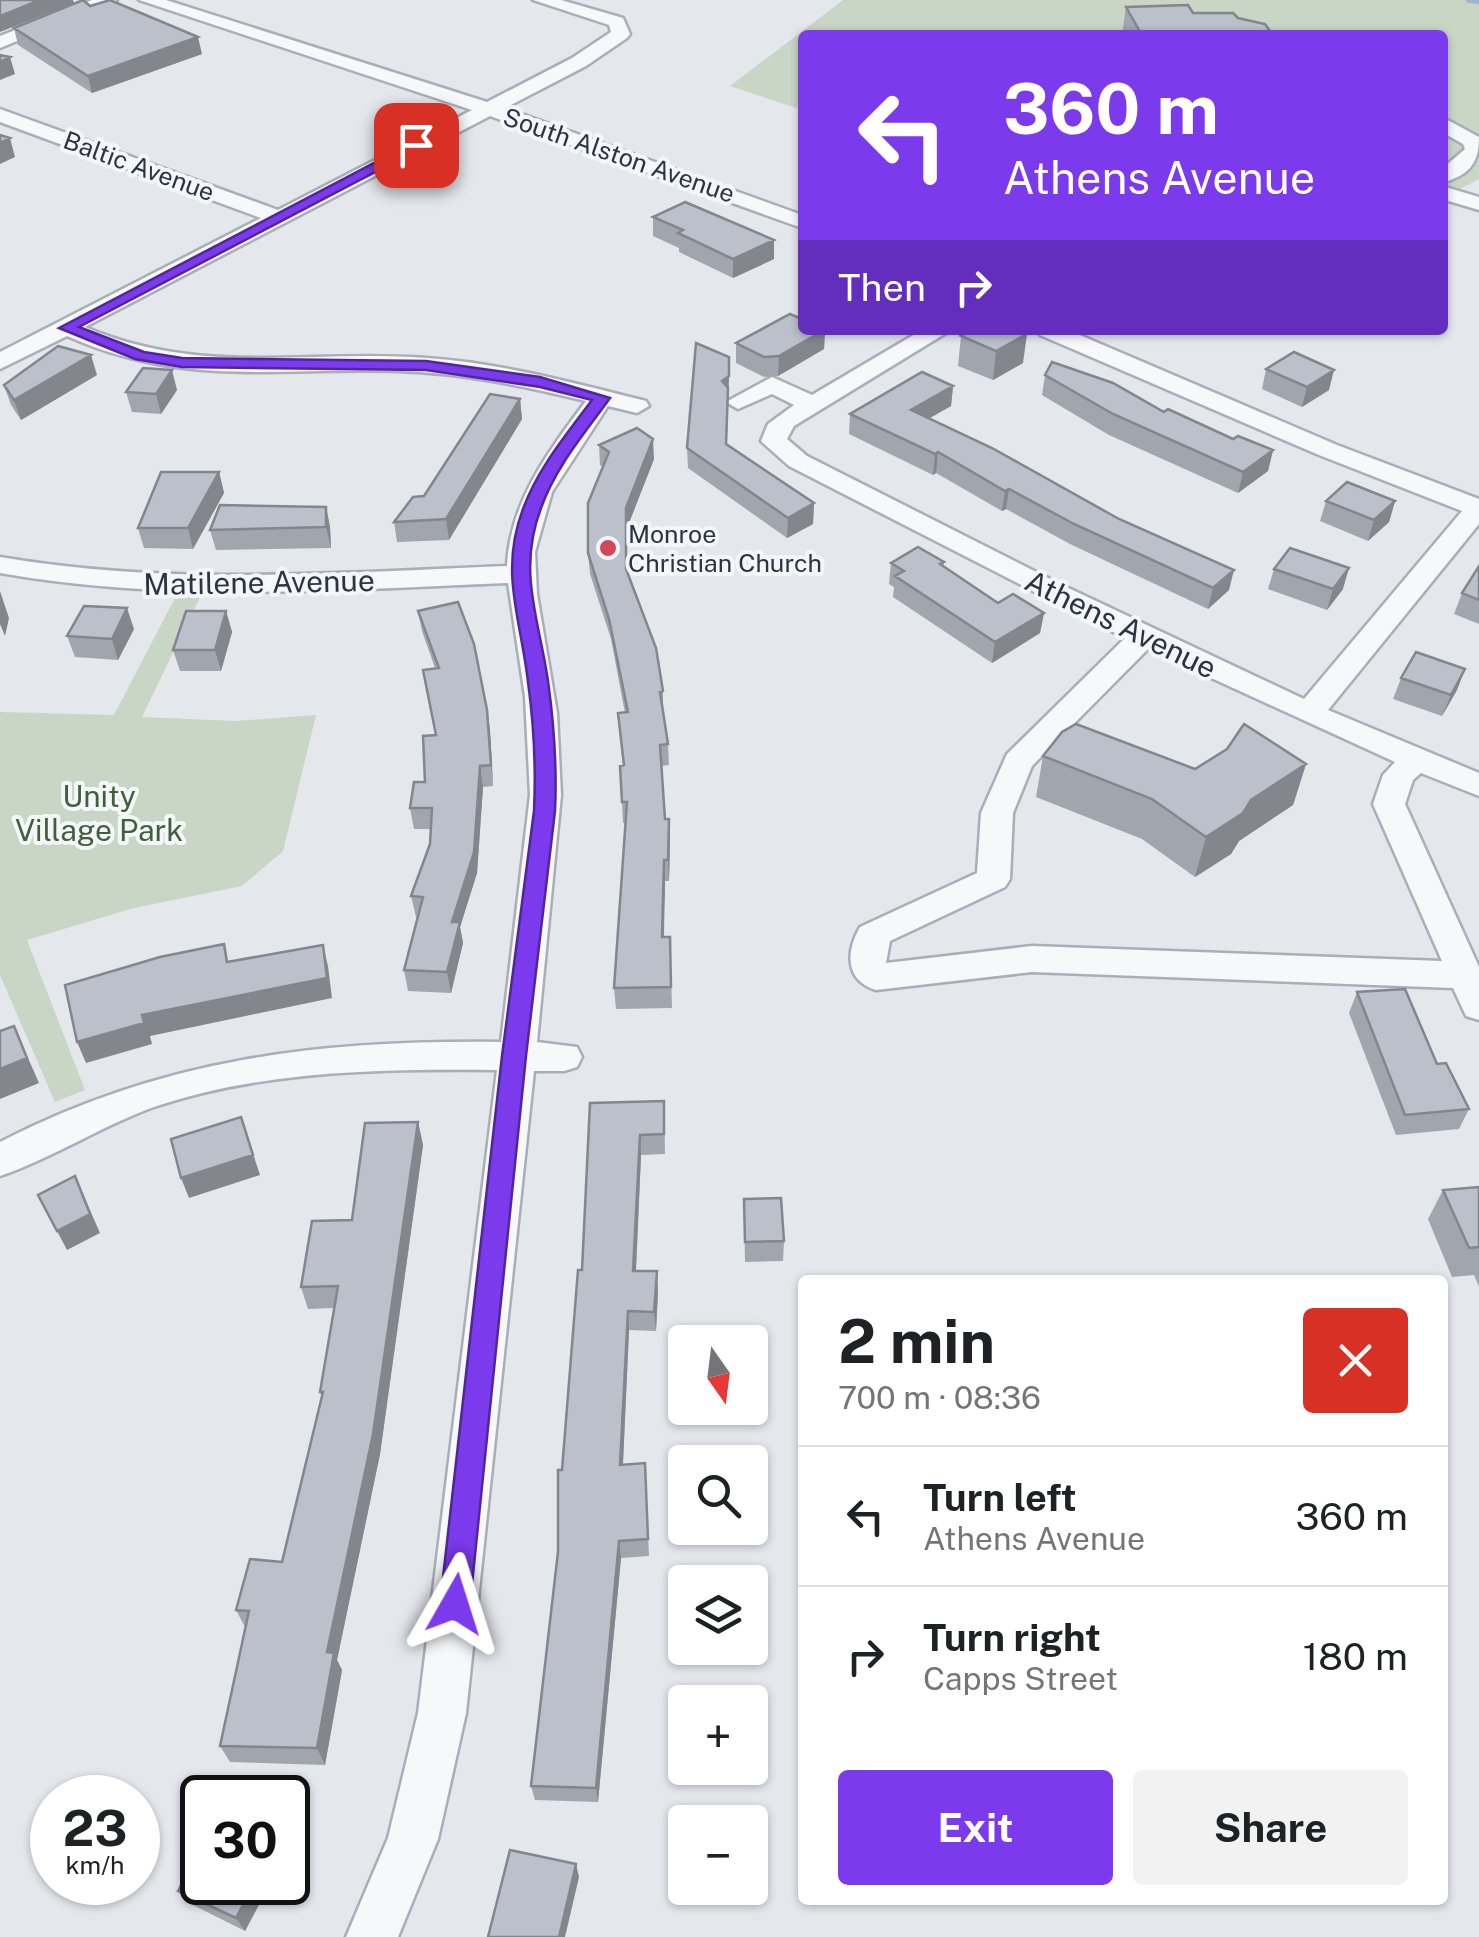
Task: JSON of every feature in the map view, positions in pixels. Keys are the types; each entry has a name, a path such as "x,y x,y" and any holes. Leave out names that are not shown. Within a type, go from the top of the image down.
{"street":[{"path":"0,42 108,0"},
{"name":"South Alston Avenue","path":"148,0 618,152 798,220"},
{"path":"0,362 580,62 621,34 617,22 542,0"},
{"name":"Baltic Avenue","path":"0,114 278,217"},
{"path":"1448,127 1472,141 1476,150 1448,173"},
{"path":"1448,158 1465,163"},
{"path":"1448,194 1479,204"},
{"path":"66,328 140,356 182,363 426,365 540,382 619,402 548,472 531,510 522,545 520,589 538,678 546,772 442,1714 413,1839 372,1937"},
{"path":"778,432 812,404 930,335"},
{"path":"1060,335 1328,450 1478,508 1309,713"},
{"name":"Athens Avenue","path":"812,404 772,384 738,402 778,432 798,462 1143,637 1479,785"},
{"name":"Matilene Avenue","path":"0,565 100,582 178,586 520,574"},
{"path":"1143,637 1018,760 997,812 993,879 872,936 868,972 876,978 1032,959 1103,959 1472,990 1389,804 1399,775 1418,760"},
{"path":"0,1160 165,1090 230,1074 338,1060 564,1057"}],"green space":[{"path":"843,0 1479,0 1479,179 1460,189 1448,185 1448,30 804,30"},
{"path":"798,34 798,109 730,86"},
{"name":"Unity Village Park","path":"176,596 200,597 142,717 236,721 316,715 283,851 242,886 134,908 27,940 85,1090 55,1102 0,975 0,712 114,715"}],"building":[{"path":"0,0 40,0 0,16"},
{"path":"83,0 90,6 110,0 198,37 88,76 14,28"},
{"path":"1188,5 1193,13 1233,13 1238,18 1265,24 1269,30 1139,30 1126,7"},
{"path":"685,202 774,240 733,259 653,217"},
{"path":"790,314 798,317 798,335 815,335 779,356 764,357 736,343"},
{"path":"963,335 1025,335 996,351"},
{"path":"696,343 729,357 729,376 722,381 728,388 726,444 814,503 788,518 687,448"},
{"path":"58,346 91,355 14,400 4,385"},
{"path":"1294,352 1334,370 1307,387 1266,369"},
{"path":"1052,362 1113,383 1164,412 1168,409 1233,439 1238,436 1273,450 1243,472 1113,414 1045,375"},
{"path":"143,368 172,370 156,394 126,392"},
{"path":"922,372 953,386 911,410 992,448 1119,519 1234,570 1213,588 1074,524 1009,489 1005,491 938,452 935,454 850,414"},
{"path":"490,394 520,399 446,519 394,522 413,497 424,496"},
{"path":"637,428 653,439 626,508 626,569 656,648 663,691 660,692 668,744 660,745 665,819 669,819 662,937 670,937 671,987 614,988 627,802 622,802 620,766 624,765 618,713 628,712 609,619 588,553 588,503 609,452 599,445"},
{"path":"161,472 219,472 188,528 138,528"},
{"path":"1347,482 1395,501 1374,520 1326,501"},
{"path":"220,505 326,507 326,527 210,530"},
{"path":"918,547 998,603 1013,594 1044,613 995,642 895,576 904,571 891,563"},
{"path":"1290,548 1349,568 1333,589 1274,569"},
{"path":"1479,566 1479,600 1462,593"},
{"path":"458,602 474,644 487,710 491,765 480,766 474,852 452,922 460,922 447,972 404,970 423,897 411,896 430,844 432,808 410,808 414,782 425,782 423,736 436,735 423,670 439,668 418,611"},
{"path":"84,606 127,608 112,639 67,636"},
{"path":"186,611 226,611 215,650 173,650"},
{"path":"1416,652 1465,669 1451,695 1401,678"},
{"path":"1076,724 1195,769 1227,749 1244,724 1306,764 1251,800 1243,813 1206,837 1152,799 1043,756 1062,732"},
{"path":"224,944 227,962 323,945 327,978 142,1015 144,1023 77,1042 65,985 160,957"},
{"path":"1405,989 1437,1064 1446,1063 1469,1109 1405,1115 1357,992"},
{"path":"14,1026 27,1058 0,1069 0,1031"},
{"path":"664,1101 664,1134 640,1135 633,1271 657,1271 654,1312 628,1311 620,1465 645,1463 648,1539 619,1541 596,1788 531,1786 558,1552 558,1470 562,1470 578,1270 582,1270 590,1103"},
{"path":"241,1117 253,1155 181,1178 171,1139"},
{"path":"418,1122 373,1434 327,1652 334,1653 317,1748 220,1746 249,1611 236,1610 250,1559 282,1562 323,1392 338,1286 301,1287 312,1221 352,1220 365,1123"},
{"path":"75,1176 90,1214 57,1231 38,1195"},
{"path":"1479,1187 1479,1247 1469,1248 1443,1190"},
{"path":"781,1198 784,1241 745,1242 744,1199"},
{"path":"510,1850 576,1864 559,1937 488,1937"},
{"path":"208,1905 243,1905 236,1918"}],"waterway":[{"path":"1469,0 1479,1"}],"place":[{"name":"Monroe Christian Church","path":"608,548"}],"route":[{"path":"416,145 66,328 140,356 182,363 426,365 540,382 602,398 548,472 531,510 522,545 520,589 538,678 546,772 545,811 485,1308 455,1604"}]}
